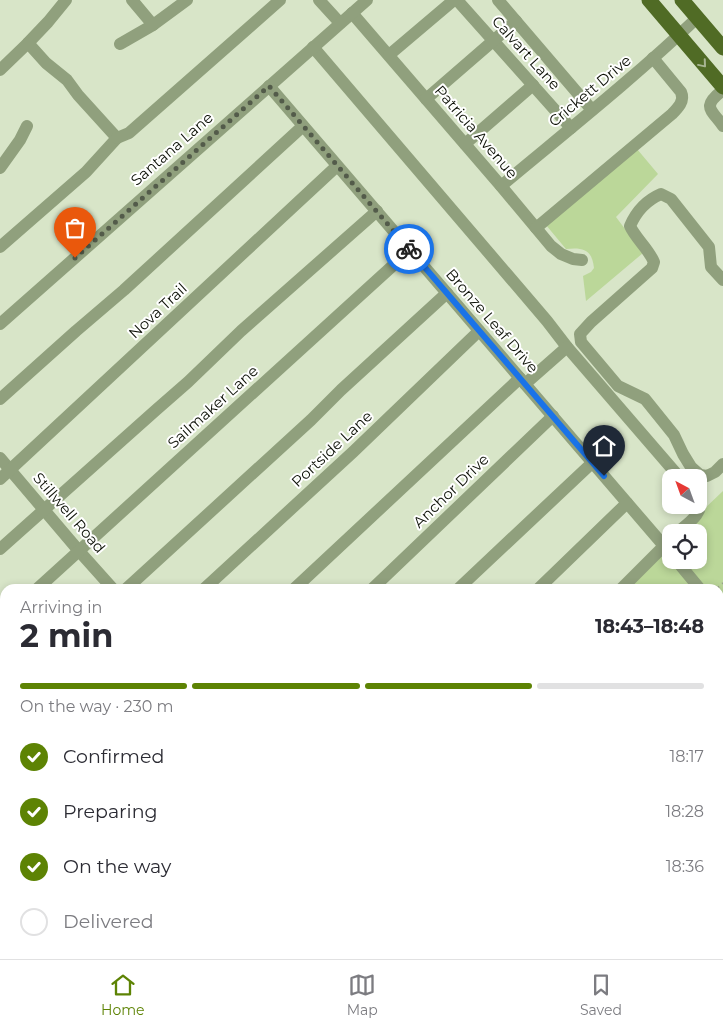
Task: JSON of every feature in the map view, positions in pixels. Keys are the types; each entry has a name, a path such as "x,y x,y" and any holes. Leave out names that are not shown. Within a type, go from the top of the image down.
{"main road":[{"path":"649,0 723,88"},
{"path":"682,0 723,48"}],"street":[{"path":"0,70 48,22 66,0"},
{"path":"132,0 153,25"},
{"path":"120,44 153,25 187,0"},
{"path":"0,247 86,172 117,138 129,133 280,0"},
{"path":"318,0 340,23"},
{"name":"Santana Lane","path":"0,324 366,0"},
{"path":"389,55 456,0"},
{"name":"Calvart Lane","path":"456,0 571,128"},
{"path":"498,0 592,110"},
{"name":"Patricia Avenue","path":"352,13 551,246 561,254 573,259 582,260"},
{"name":"Crickett Drive","path":"501,186 698,18"},
{"path":"426,99 516,21"},
{"path":"28,43 46,63 67,80 117,138"},
{"path":"312,47 672,469"},
{"path":"536,228 672,114 681,104 683,98 681,92 653,58"},
{"path":"465,144 533,85"},
{"name":"Bronze Leaf Drive","path":"269,86 627,503 662,540"},
{"path":"723,88 712,100 710,107 723,126"},
{"path":"0,168 20,140 27,126"},
{"path":"0,400 304,126"},
{"name":"Nova Trail","path":"0,479 338,166"},
{"path":"723,280 711,267 709,247 671,199 661,194 653,198 635,215 630,226 651,254 654,262 652,268 580,334 581,342 618,386 645,399 674,435 691,467 700,475 707,476 715,472 723,464"},
{"path":"0,549 188,382 241,330 377,211"},
{"name":"Sailmaker Lane","path":"43,584 410,250"},
{"path":"132,584 447,293"},
{"name":"Portside Lane","path":"209,584 353,452 480,331"},
{"path":"299,584 522,381 567,347"},
{"name":"Anchor Drive","path":"377,584 552,416"},
{"name":"Stillwell Road","path":"0,458 109,584"},
{"path":"463,584 592,462"},
{"path":"543,584 627,503"},
{"path":"686,524 697,514"},
{"path":"627,584 662,553"},
{"path":"683,569 696,584"}],"green space":[{"path":"637,149 658,174 616,217 643,253 586,301 583,276 594,268 591,257 582,249 566,249 546,225"},
{"path":"723,491 723,584 628,584 662,550 662,569 707,569 707,524 688,524 699,514 708,514 708,505"}],"way so far":[{"path":"75,258 269,86 409,249"}],"route":[{"path":"409,249 604,476"}]}
